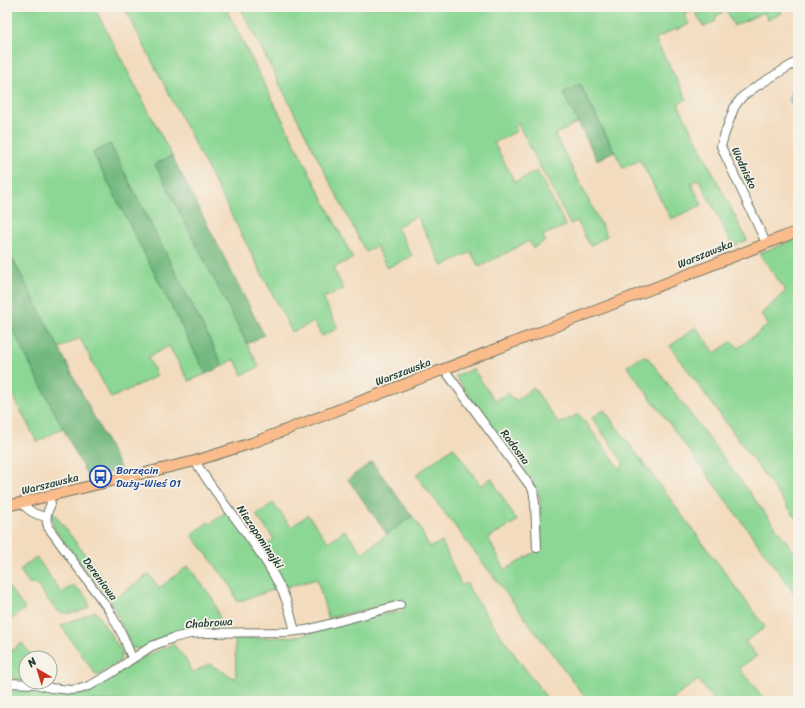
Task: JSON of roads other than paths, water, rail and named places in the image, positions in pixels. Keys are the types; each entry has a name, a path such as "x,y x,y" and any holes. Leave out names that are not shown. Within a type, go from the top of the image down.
{"main road":[{"name":"Warszawska","path":"7,506 195,461 252,443 798,231"}],"street":[{"name":"Wodnisko","path":"766,243 722,146 729,118 743,96 798,61"},
{"name":"Radosna","path":"444,369 533,490 537,548"},
{"name":"Niezapominajki","path":"195,461 259,551 271,571 289,609 294,631"},
{"path":"22,503 31,512 46,517 47,510 51,504 49,496"},
{"name":"Dereniowa","path":"46,517 48,527 109,610 123,636 132,658"},
{"name":"Chabrowa","path":"7,683 35,684 71,690 80,689 91,685 112,673 132,658 152,646 173,638 190,634 205,633 288,632 306,630 400,605"}],"water":[{"path":"798,85 798,110 792,105 790,98 792,91"}],"place":[{"name":"Borzęcin Duży-Wieś 01","path":"101,476"}]}
